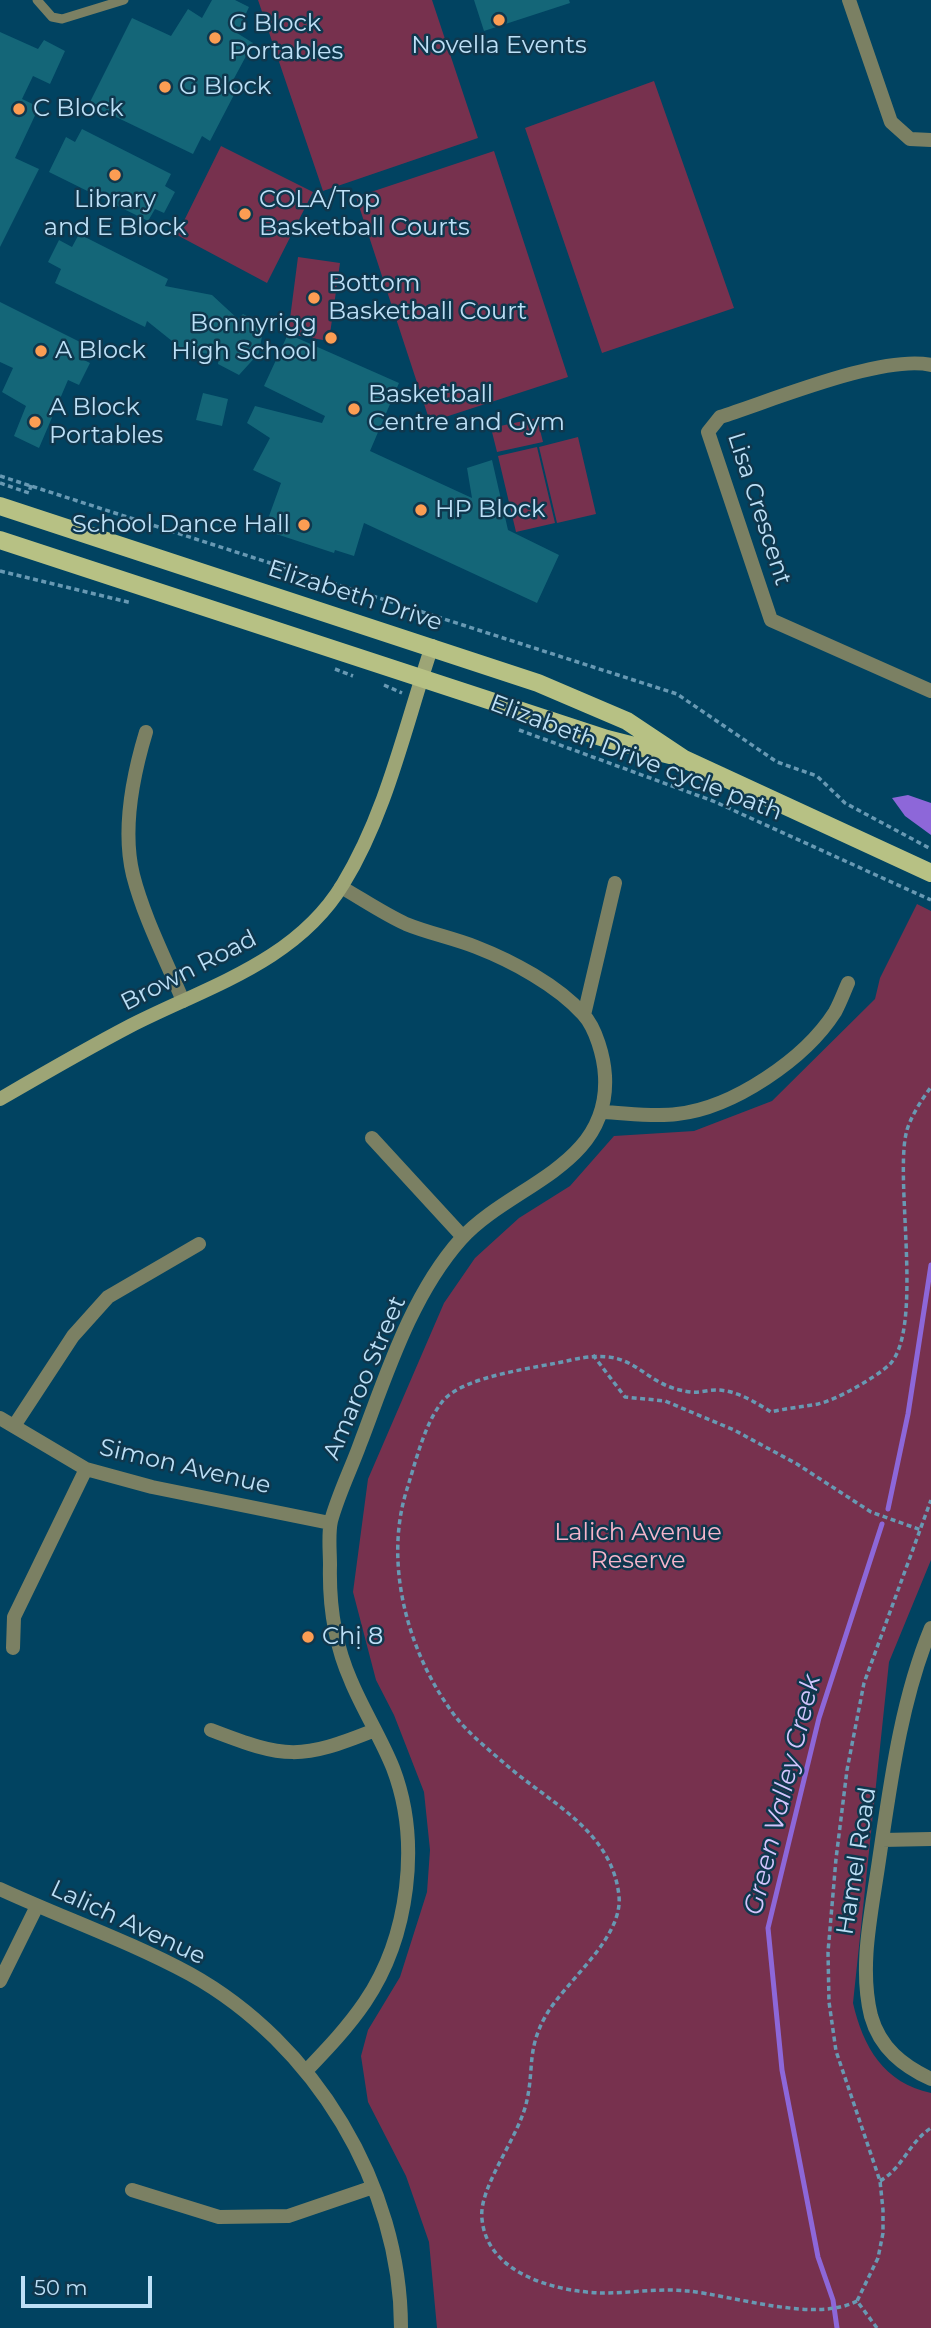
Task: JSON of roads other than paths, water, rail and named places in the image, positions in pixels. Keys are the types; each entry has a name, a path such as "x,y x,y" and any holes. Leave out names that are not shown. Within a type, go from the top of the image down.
{"main road":[{"name":"Elizabeth Drive","path":"0,506 432,646 574,698 627,721 684,759 931,873"},
{"name":"Elizabeth Drive","path":"0,540 607,739 684,759"}],"street":[{"path":"849,0 891,122 910,139 931,140"},
{"name":"Lisa Crescent","path":"931,365 918,362 888,364 720,417 708,432 771,620 931,691"},
{"name":"Brown Road","path":"0,1099 131,1026 244,973 279,951 313,920 341,887 375,820 432,646"},
{"path":"146,732 134,773 130,827 133,874 183,1001"},
{"path":"584,1014 615,883"},
{"name":"Amaroo Street","path":"307,2070 341,2034 366,2000 385,1965 400,1920 405,1887 407,1834 394,1770 349,1679 338,1644 329,1583 330,1523 408,1325 437,1271 463,1237 513,1198 564,1165 589,1138 603,1112 605,1074 596,1038 584,1014 541,981 480,949 406,923 341,887"},
{"path":"603,1112 678,1114 724,1102 762,1083 797,1053 834,1013 848,983"},
{"path":"372,1138 463,1237"},
{"path":"14,1426 72,1336 108,1297 199,1244"},
{"name":"Simon Avenue","path":"0,1418 86,1469 152,1486 330,1523"},
{"path":"13,1648 15,1616 86,1469"},
{"name":"Hamel Road","path":"931,1628 914,1669 882,1840 866,1950 872,2016 885,2046 906,2068 931,2079"},
{"path":"211,1730 262,1750 289,1754 315,1751 375,1730"},
{"path":"882,1840 931,1839"},
{"name":"Lalich Avenue","path":"0,1889 192,1975 258,2023 307,2070 349,2135 373,2187 391,2241 399,2282 401,2328"},
{"path":"0,1980 37,1906"},
{"path":"132,2190 219,2217 288,2216 373,2187"}],"lane":[{"path":"37,0 52,17 62,19 124,0"}],"waterway":[{"name":"Green Valley Creek","path":"888,1509 908,1414 931,1265"},
{"name":"Green Valley Creek","path":"837,2328 833,2300 818,2257 782,2070 768,1928 819,1718 882,1524"}],"place":[{"name":"Novella Events","path":"499,20"},
{"name":"G Block Portables","path":"215,38"},
{"name":"G Block","path":"165,87"},
{"name":"C Block","path":"19,109"},
{"name":"Library and E Block","path":"115,175"},
{"name":"COLA/Top Basketball Courts","path":"245,214"},
{"name":"Bottom Basketball Court","path":"314,298"},
{"name":"Bonnyrigg High School","path":"331,338"},
{"name":"A Block","path":"41,351"},
{"name":"Basketball Centre and Gym","path":"354,409"},
{"name":"A Block Portables","path":"35,422"},
{"name":"HP Block","path":"421,510"},
{"name":"School Dance Hall","path":"304,525"},
{"name":"Chị 8","path":"308,1637"}],"park label":[{"name":"Lalich Avenue Reserve","path":"638,1547"}]}
